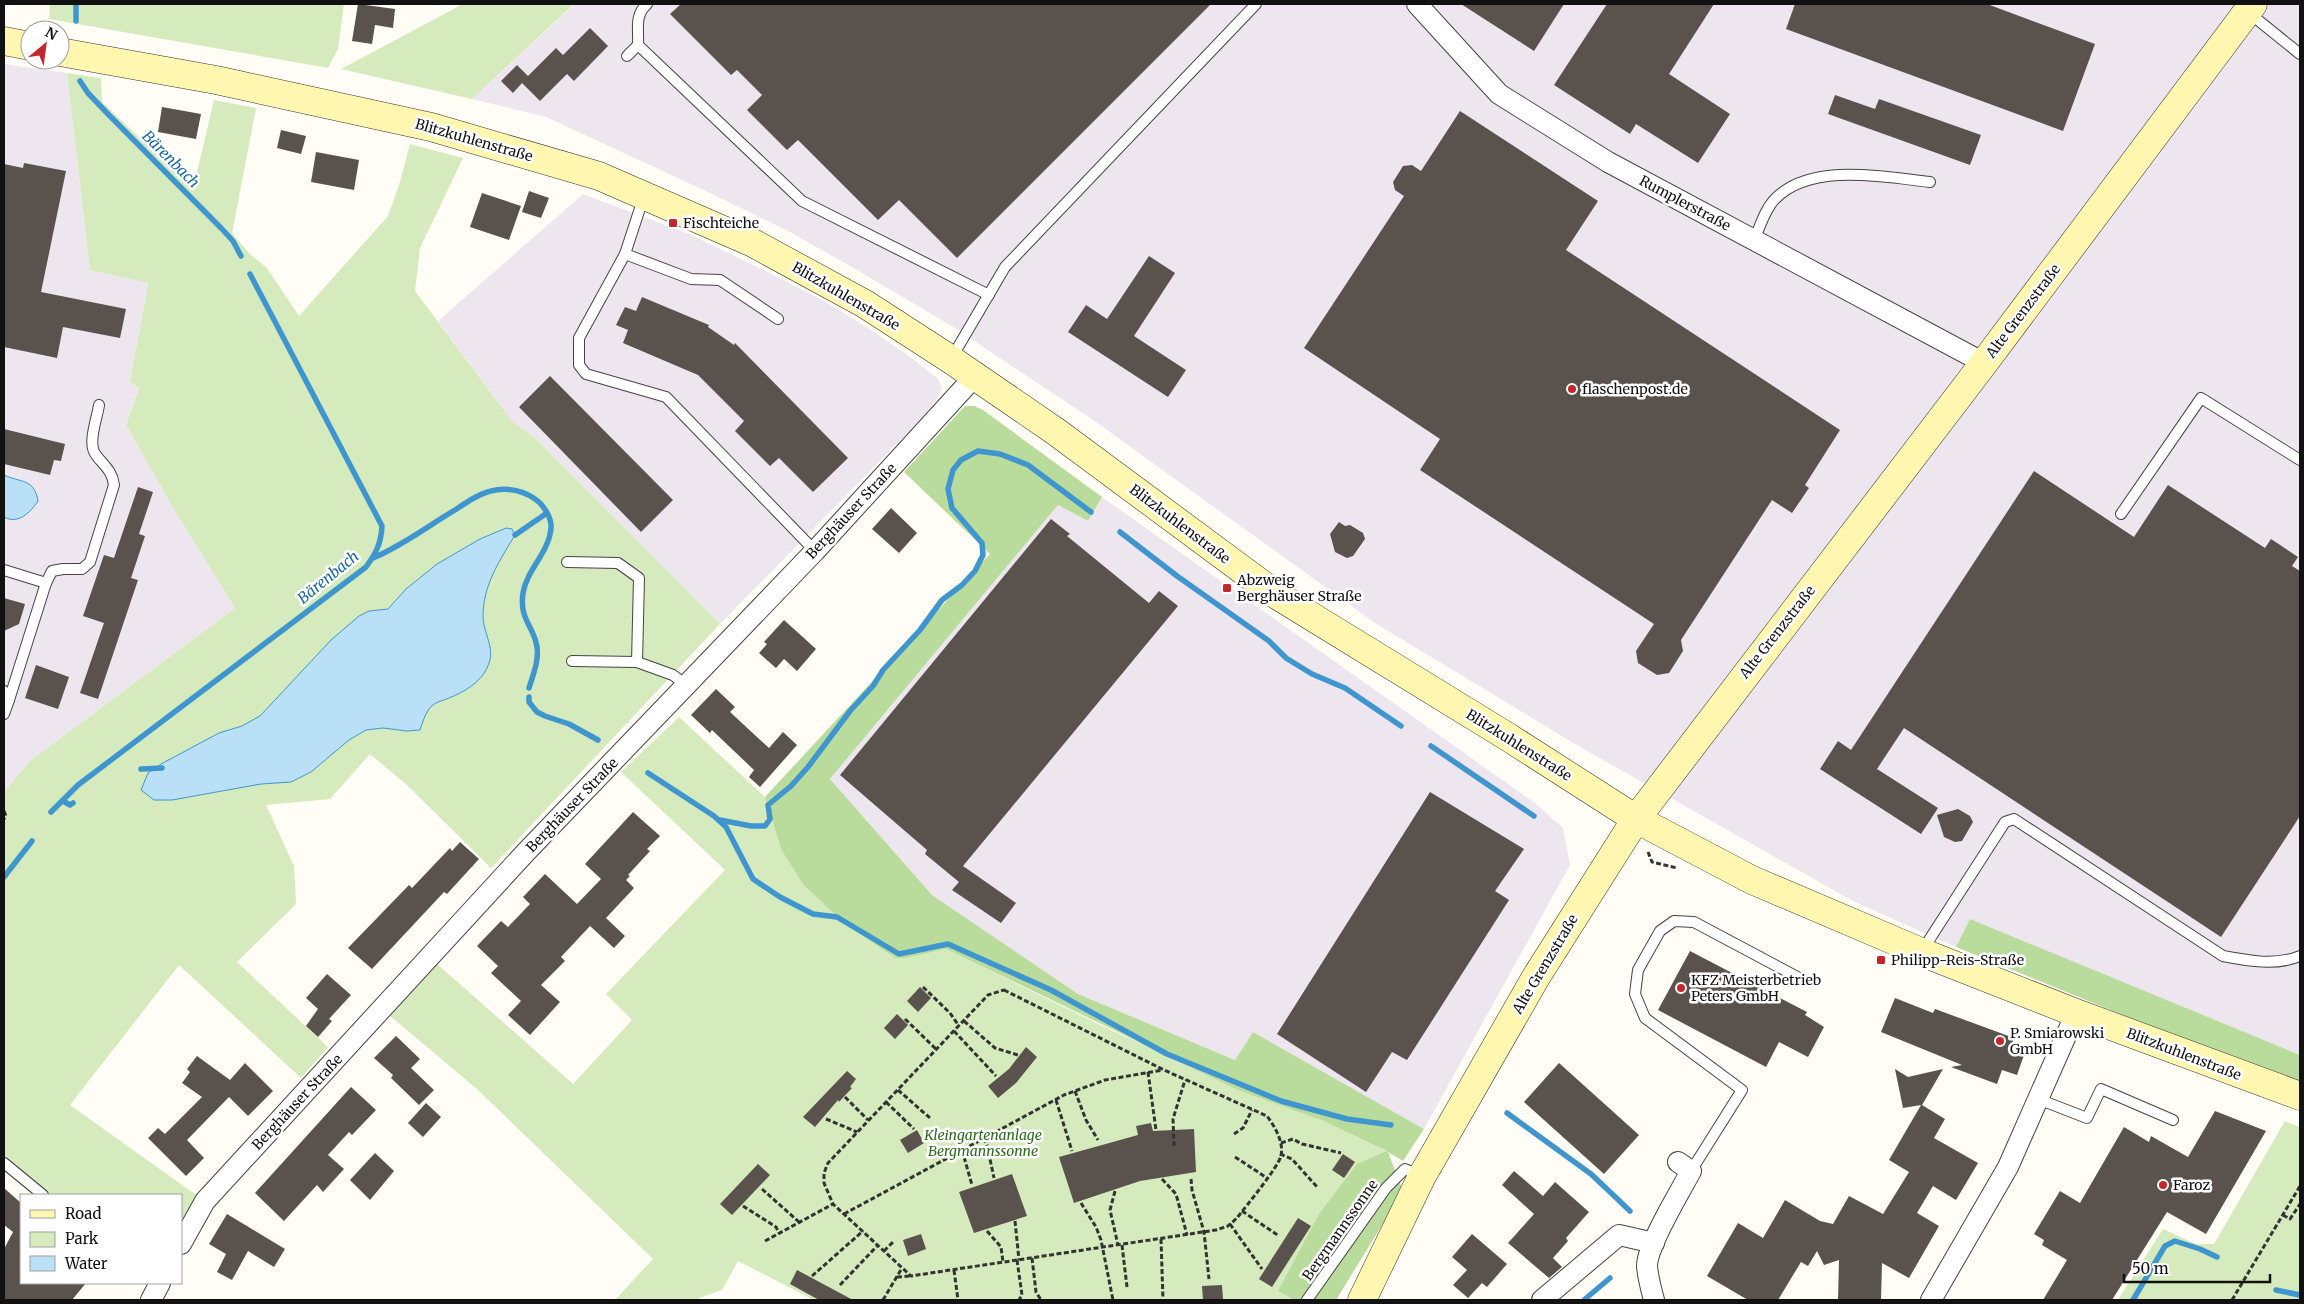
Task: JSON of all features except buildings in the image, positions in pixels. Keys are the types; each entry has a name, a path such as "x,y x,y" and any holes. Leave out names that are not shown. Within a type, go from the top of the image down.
{"main road":[{"name":"Alte Grenzstraße","path":"1362,1300 1422,1176 1536,977 1636,819 1984,363 2250,7"},
{"path":"4,41 20,44"},
{"name":"Blitzkuhlenstraße","path":"70,54 216,80 431,127 599,176 753,243 865,304 950,359 1055,431 1275,594 1508,737 1636,819 1752,880 1921,952 2076,1013 2300,1096"}],"street":[{"name":"Rumplerstraße","path":"1422,6 1499,94 1608,162 1984,363"},
{"name":"Berghäuser Straße","path":"182,1242 205,1201 526,852 815,551 975,376"},
{"path":"1931,1300 2008,1167 2076,1013"},
{"path":"1654,1300 1650,1288 1647,1264 1684,1166"},
{"path":"1542,1300 1619,1235 1654,1243"}],"lane":[{"path":"647,4 640,10 637,20 638,44 802,201 989,295"},
{"path":"950,359 1005,267 1256,4"},
{"path":"2250,7 2300,54"},
{"path":"627,56 638,44"},
{"path":"1754,240 1773,200 1788,187 1812,180 1850,174 1930,182"},
{"path":"644,195 625,254 579,338 579,365 586,374 666,397 815,551"},
{"path":"625,254 691,279 720,280 778,319"},
{"path":"2121,514 2201,398 2300,460"},
{"path":"4,714 6,695 52,571 63,568 82,569 90,562 114,485 113,475 95,454 92,445 99,405"},
{"path":"567,562 618,563 639,578 637,662"},
{"path":"4,570 46,584"},
{"path":"572,661 637,662 674,675 687,686"},
{"path":"1921,952 2005,822 2014,819 2224,956 2253,962 2289,960 2300,956"},
{"path":"1684,1166 1742,1090 1645,1018 1635,994 1638,970 1660,931 1674,921 1694,922 1803,980"},
{"path":"2038,1099 2086,1118 2101,1088 2173,1120"},
{"path":"4,1163 42,1194"},
{"name":"Bergmannssonne","path":"1307,1300 1386,1188 1405,1170 1422,1176"}],"path":[{"path":"4,811 6,816 4,819"},
{"path":"923,987 950,1013 954,1022 959,1026"},
{"path":"896,1278 911,1276 954,1270 1187,1235 1230,1224 1267,1178 1280,1154 1281,1143 1275,1127 1267,1116 1164,1070 1004,990 988,995 828,1163 824,1173 824,1183 833,1204 911,1276"},
{"path":"905,1019 936,1050"},
{"path":"964,1021 996,1048 1018,1055"},
{"path":"954,1031 985,1062 996,1076"},
{"path":"844,1214 1075,1091 1105,1080 1164,1070"},
{"path":"1148,1072 1156,1130"},
{"path":"1174,1146 1173,1118 1185,1080"},
{"path":"898,1090 930,1118"},
{"path":"1075,1091 1086,1120 1098,1140"},
{"path":"845,1097 868,1120"},
{"path":"1056,1100 1072,1151"},
{"path":"886,1102 914,1129"},
{"path":"1234,1134 1243,1128 1252,1110"},
{"path":"826,1118 857,1132"},
{"path":"984,1138 994,1178"},
{"path":"1281,1143 1293,1139 1302,1144 1341,1153"},
{"path":"962,1150 972,1185"},
{"path":"1280,1154 1292,1159 1318,1188"},
{"path":"1235,1157 1267,1178"},
{"path":"1162,1179 1176,1194 1187,1235"},
{"path":"1191,1180 1204,1232 1209,1278"},
{"path":"2232,1300 2300,1186"},
{"path":"762,1189 799,1222"},
{"path":"1115,1191 1110,1210 1120,1245 1127,1287"},
{"path":"1081,1203 1096,1227 1113,1300"},
{"path":"765,1241 833,1204"},
{"path":"2284,1214 2290,1219 2300,1204"},
{"path":"743,1206 776,1226 779,1233"},
{"path":"1242,1211 1279,1236"},
{"path":"1015,1221 1022,1295 1019,1300"},
{"path":"1230,1224 1262,1269"},
{"path":"987,1231 1001,1247 1004,1262"},
{"path":"812,1276 863,1232"},
{"path":"1161,1239 1163,1300"},
{"path":"884,1251 893,1242"},
{"path":"840,1285 878,1245"},
{"path":"1032,1258 1036,1292 1042,1300"},
{"path":"883,1300 902,1268"},
{"path":"954,1270 958,1300"}],"shaded area":[{"path":"575,4 2300,4 2300,1055 1970,920 1956,947 1853,901 1580,747 1375,623 1096,422 950,325 857,270 790,232 546,117 472,99"},
{"path":"4,64 20,66 20,70 46,70 67,73 90,270 148,282 130,382 139,387 126,425 172,506 235,608 30,761 4,792"},
{"path":"583,194 689,234 829,304 913,359 938,379 942,387 937,399 920,420 720,624 536,439 512,421 438,321"},
{"path":"1102,497 1535,803 1563,828 1570,865 1424,1129 1253,1032 1235,1060 1078,994 932,895 830,779 1058,505 1088,521"}],"green space":[{"path":"50,4 344,4 338,49 328,68 70,23 70,20 49,19"},
{"path":"463,4 574,4 472,99 341,69"},
{"path":"67,73 101,78 102,102 193,189 214,100 256,108 232,233 248,252 267,268 299,316 388,216 410,144 463,158 420,248 415,291 512,421 536,439 720,624 491,868 407,785 370,754 330,799 266,805 294,866 296,904 237,962 328,1047 301,1078 179,965 70,1105 199,1197 182,1224 182,1194 50,1194 4,1158 4,792 30,761 235,608 172,506 126,425 139,388 130,382 148,283 90,270"},
{"path":"965,406 974,406 983,410 1102,497 1088,521 1058,505 830,779 932,895 1078,994 1235,1060 1253,1032 1424,1129 1403,1161 1388,1152 1403,1191 1336,1300 1295,1300 1278,1291 1319,1214 1357,1164 1387,1151 1321,1120 1238,1090 946,949 906,958 895,958 845,924 803,884 781,849 765,797 990,554 904,472"},
{"name":"Kleingartenanlage Bergmannssonne","path":"679,717 765,797 781,849 845,924 895,958 906,958 946,949 1117,1033 1321,1120 1387,1151 1312,1300 814,1300 738,1261 722,1290 699,1298 700,1300 615,1300 653,1259 478,1090 389,1015 436,963 573,1084 632,1020 606,994 725,870 621,772"},
{"path":"1970,919 2300,1055 2300,1082 2226,1057 1956,947"},
{"path":"2285,1121 2300,1127 2300,1300 2118,1300 2163,1229 2196,1244 2214,1244"}],"water":[{"path":"4,475 26,482 33,488 36,494 38,501 24,516 14,519 4,517"},
{"path":"506,528 512,529 515,535 493,573 484,605 483,616 491,654 490,661 484,673 471,686 433,705 425,716 420,730 407,731 383,728 366,730 349,740 311,772 291,782 261,784 172,800 154,800 141,790 148,773 161,764 219,733 242,726 260,716 331,640 359,616 369,611 388,609 406,589 437,564 480,539"}],"waterway":[{"name":"Bärenbach","path":"76,4 76,21"},
{"name":"Bärenbach","path":"80,81 88,93 107,113 222,229 233,241 241,256"},
{"name":"Bärenbach","path":"51,812 78,785 366,567 377,548 382,526 250,274"},
{"path":"720,820 751,826 765,826 770,819 768,805 791,786 808,767 850,711 873,686 883,670 920,630 942,600 962,585 975,571 983,555 982,543 952,508 948,489 953,470 961,460 978,451 1000,454 1028,465 1091,512"},
{"path":"373,558 405,542 469,501 485,493 501,489 512,490 522,492 538,501 548,516 551,528 546,545 525,584 523,593 523,610 537,647 535,668 529,688"},
{"path":"515,535 547,513"},
{"path":"1120,532 1177,576 1269,641 1286,658 1312,674 1345,688 1401,726"},
{"path":"529,697 529,702 537,712 569,724 598,740"},
{"path":"1431,746 1534,816"},
{"path":"141,769 162,768"},
{"path":"648,773 714,816 726,827 753,879 780,897 813,914 837,917 899,954 948,944 1051,990 1167,1054 1281,1101 1347,1119 1391,1125"},
{"path":"63,801 70,805 73,803"},
{"name":"Bärenbach","path":"4,877 32,841"},
{"path":"1507,1113 1591,1174 1630,1211"},
{"path":"2133,1300 2165,1246 2175,1241 2217,1257"},
{"path":"1584,1300 1610,1278"},
{"path":"2276,1290 2300,1295"}],"place":[{"name":"Fischteiche","path":"673,223"},
{"name":"flaschenpost.de","path":"1572,389"},
{"name":"Abzweig Berghäuser Straße","path":"1227,588"},
{"name":"Philipp-Reis-Straße","path":"1881,960"},
{"name":"KFZ Meisterbetrieb Peters GmbH","path":"1681,988"},
{"name":"P. Smiarowski GmbH","path":"2000,1041"},
{"name":"Faroz","path":"2163,1185"}]}
